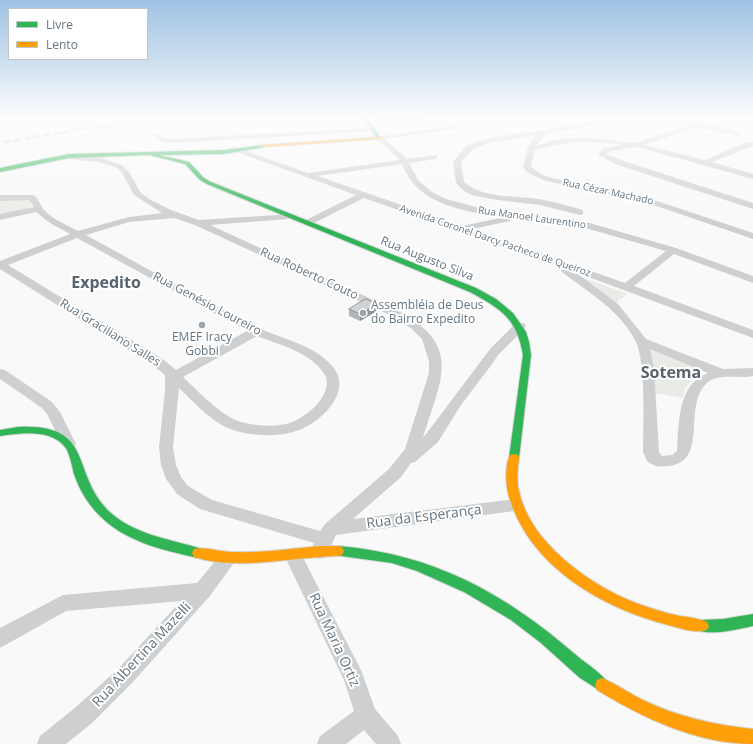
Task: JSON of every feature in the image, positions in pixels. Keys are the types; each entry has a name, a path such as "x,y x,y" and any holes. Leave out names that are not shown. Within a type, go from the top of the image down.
{"street":[{"path":"0,170 69,156 173,154"},
{"name":"Avenida Coronel Darcy Pacheco de Queiroz","path":"245,154 627,287 753,334"},
{"name":"Rua Manoel Laurentino","path":"400,154 406,161 410,175 415,182 429,194 443,201 487,212 583,224 673,250 753,280"},
{"path":"463,154 457,162 460,183 466,189 486,196 540,202 580,212"},
{"name":"Rua Cézar Machado","path":"530,154 528,170 538,176 654,201 715,224 753,236"},
{"path":"603,154 609,159 753,206"},
{"path":"672,154 706,162 753,177"},
{"path":"706,162 727,154"},
{"name":"Rua Augusto Silva","path":"151,155 187,163 206,181 288,216 473,290 502,307 513,317 520,326 525,339 527,355 512,476 513,496 516,506"},
{"name":"Rua Roberto Couto","path":"69,156 103,161 119,166 124,170 141,196 175,215 198,223 398,315 426,334 433,350 436,373 412,452 395,474 325,540"},
{"path":"305,175 434,157"},
{"path":"307,223 363,195"},
{"name":"Rua Genésio Loureiro","path":"0,198 31,197 36,201 38,209 48,218 256,331 311,353 328,369 334,385 328,400 314,415 291,428 277,431 249,430 236,426 214,412 173,374"},
{"path":"0,216 38,209"},
{"path":"0,265 77,234 126,220 149,216 175,215"},
{"path":"198,223 288,216"},
{"path":"460,229 503,220 542,218"},
{"path":"627,287 673,250"},
{"path":"557,263 614,306 642,342 648,374 649,444 652,457 656,461 665,462 680,458 684,451 690,400 693,391 703,379 709,376 723,374 742,374 753,372"},
{"name":"Rua Graciliano Salles","path":"0,265 173,374 173,388 166,448 172,475 180,490 206,506 325,540"},
{"path":"404,463 433,438 456,402 484,365 520,326"},
{"path":"173,374 256,331"},
{"path":"642,342 723,374"},
{"path":"0,373 47,405 53,412 69,444 84,487 94,504 124,529 185,550 228,558 293,555 325,540 338,551 413,564 439,574 480,594 502,607 531,627 599,684 634,705 660,717 697,730 720,735 753,737"},
{"path":"4,431 21,430 47,433 58,437 69,444"},
{"path":"516,506 548,553 588,587 612,600 638,610 706,626 732,624 753,620"},
{"name":"Rua da Esperança","path":"325,540 516,506"},
{"name":"Rua Maria Ortiz","path":"293,555 354,677 366,715 390,744"},
{"name":"Rua Albertina Mazelli","path":"48,744 84,715 125,676 202,591 228,558"},
{"path":"0,639 63,603 118,597 202,591"},
{"path":"328,744 366,715"}],"shaded area":[{"path":"23,197 31,201 30,208 0,215 0,199"},
{"path":"578,276 628,294 614,304"},
{"path":"652,350 703,368 685,388 683,398 655,393 650,351"}],"building":[{"path":"366,299 377,304 360,314 349,309"}],"traffic: fast":[{"path":"0,170 69,156 157,154"},
{"path":"151,155 187,163 202,179 209,183 473,290 493,301 510,315 522,332 527,355 514,458"},
{"path":"0,433 37,430 55,435 62,439 69,445 72,451 89,494 108,517 138,536 198,553"},
{"path":"338,551 365,553 392,558 444,576 469,588 493,601 538,632 585,673 602,685"},
{"path":"702,626 723,625 753,620"}],"traffic: slow":[{"path":"514,458 512,487 517,504 530,529 554,558 572,574 611,598 655,616 702,626"},
{"path":"198,553 216,556 250,557 338,551"},
{"path":"602,685 620,696 656,714 674,721 712,731 753,737"}],"place":[{"name":"Assembléia de Deus do Bairro Expedito","path":"363,313"},
{"name":"EMEF Iracy Gobbi","path":"202,325"}],"district":[{"name":"Expedito","path":"106,283"},
{"name":"Sotema","path":"671,373"}]}
